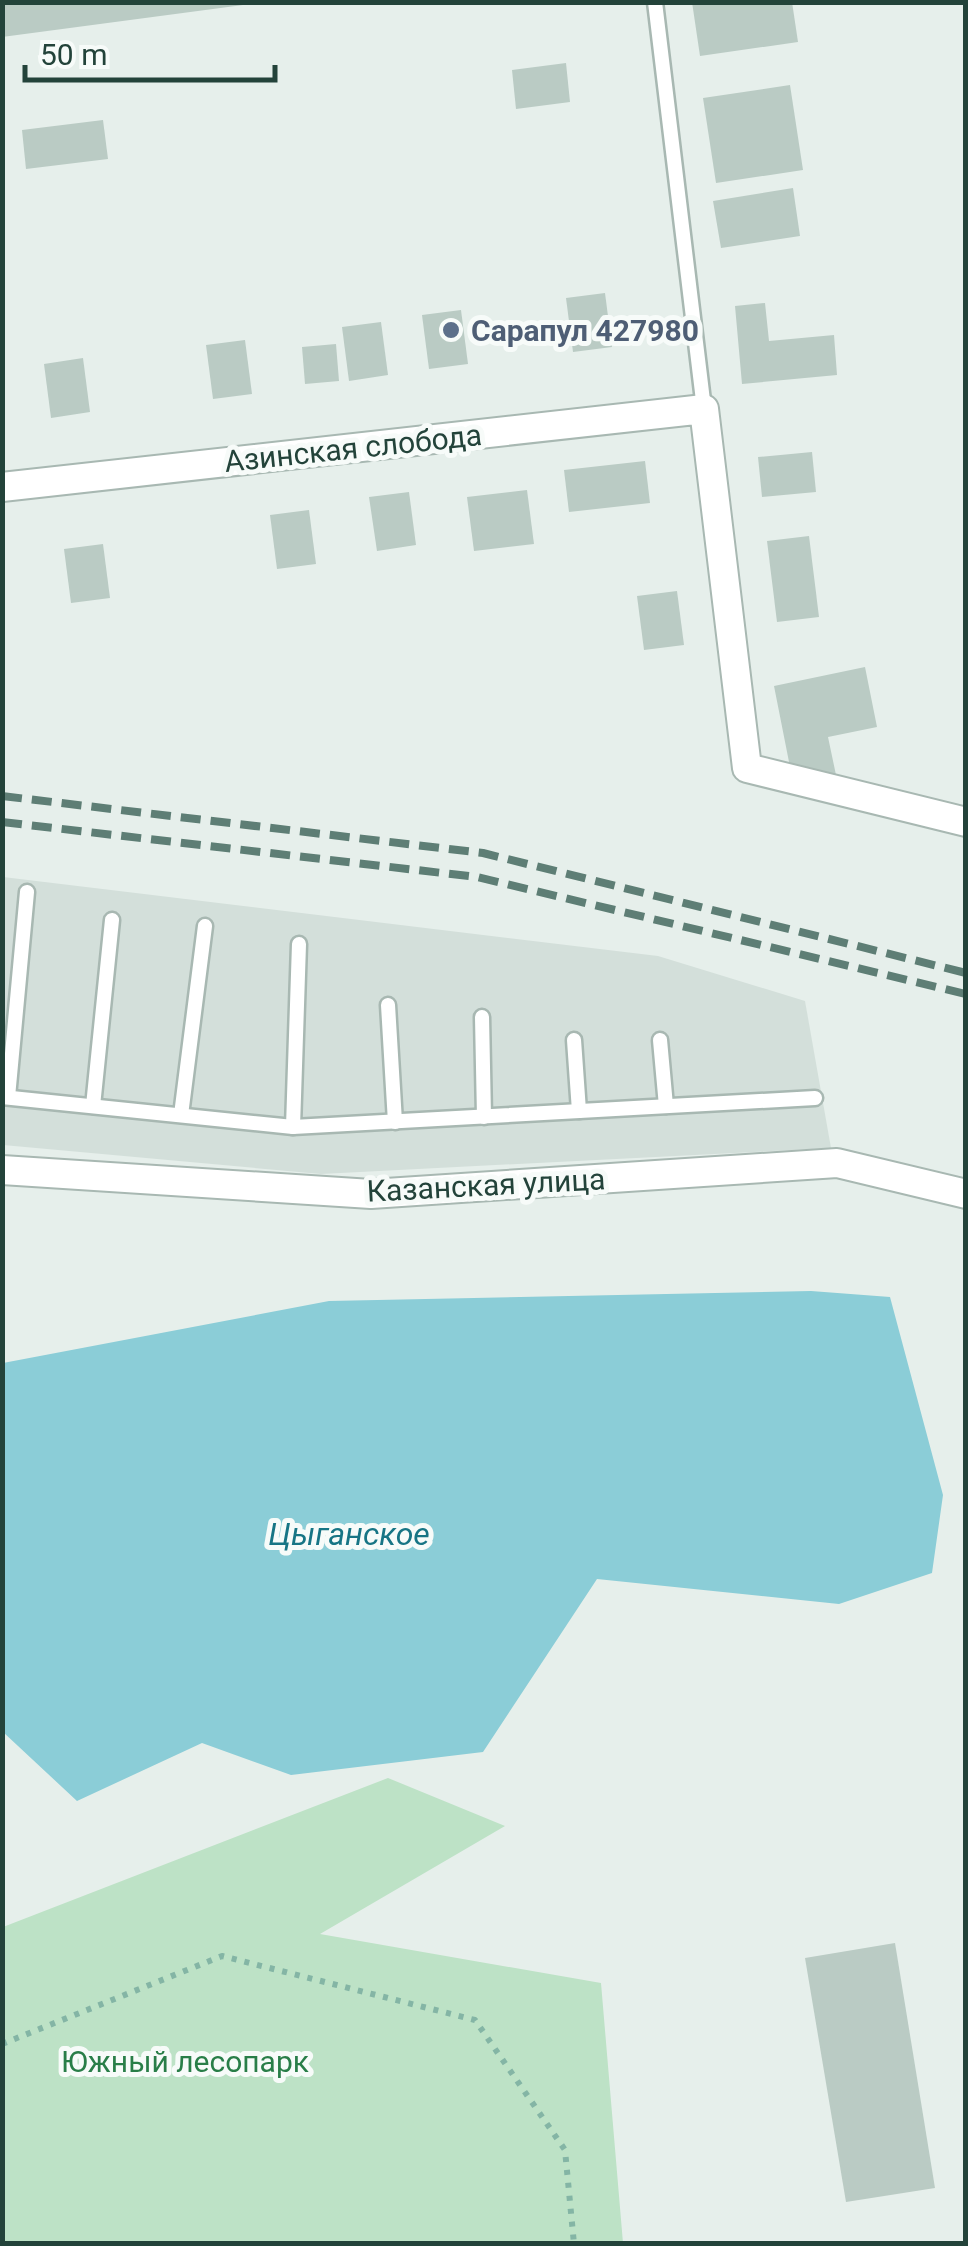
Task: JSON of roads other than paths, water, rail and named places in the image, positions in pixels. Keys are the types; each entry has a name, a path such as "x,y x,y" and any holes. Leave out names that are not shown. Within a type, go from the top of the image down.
{"street":[{"name":"Азинская слобода","path":"2,488 704,409"},
{"path":"704,409 747,768 966,822"},
{"name":"Казанская улица","path":"2,1170 371,1194 837,1163 966,1194"}],"lane":[{"path":"655,2 704,409"},
{"path":"27,892 5,1097 293,1127 816,1098"},
{"path":"93,1106 112,920"},
{"path":"182,1116 205,926"},
{"path":"293,1127 299,944"},
{"path":"388,1005 396,1122"},
{"path":"482,1017 484,1116"},
{"path":"574,1040 579,1111"},
{"path":"660,1040 666,1106"}],"water":[{"name":"Цыганское","path":"811,1291 890,1297 943,1495 932,1573 839,1604 597,1579 483,1752 291,1775 202,1743 77,1801 3,1732 3,1363 329,1301"}],"railway":[{"path":"2,796 483,853 966,973"},
{"path":"2,822 477,877 966,994"}],"place":[{"name":"Сарапул 427980","path":"451,330"}],"park label":[{"name":"Южный лесопарк","path":"185,2061"}]}
